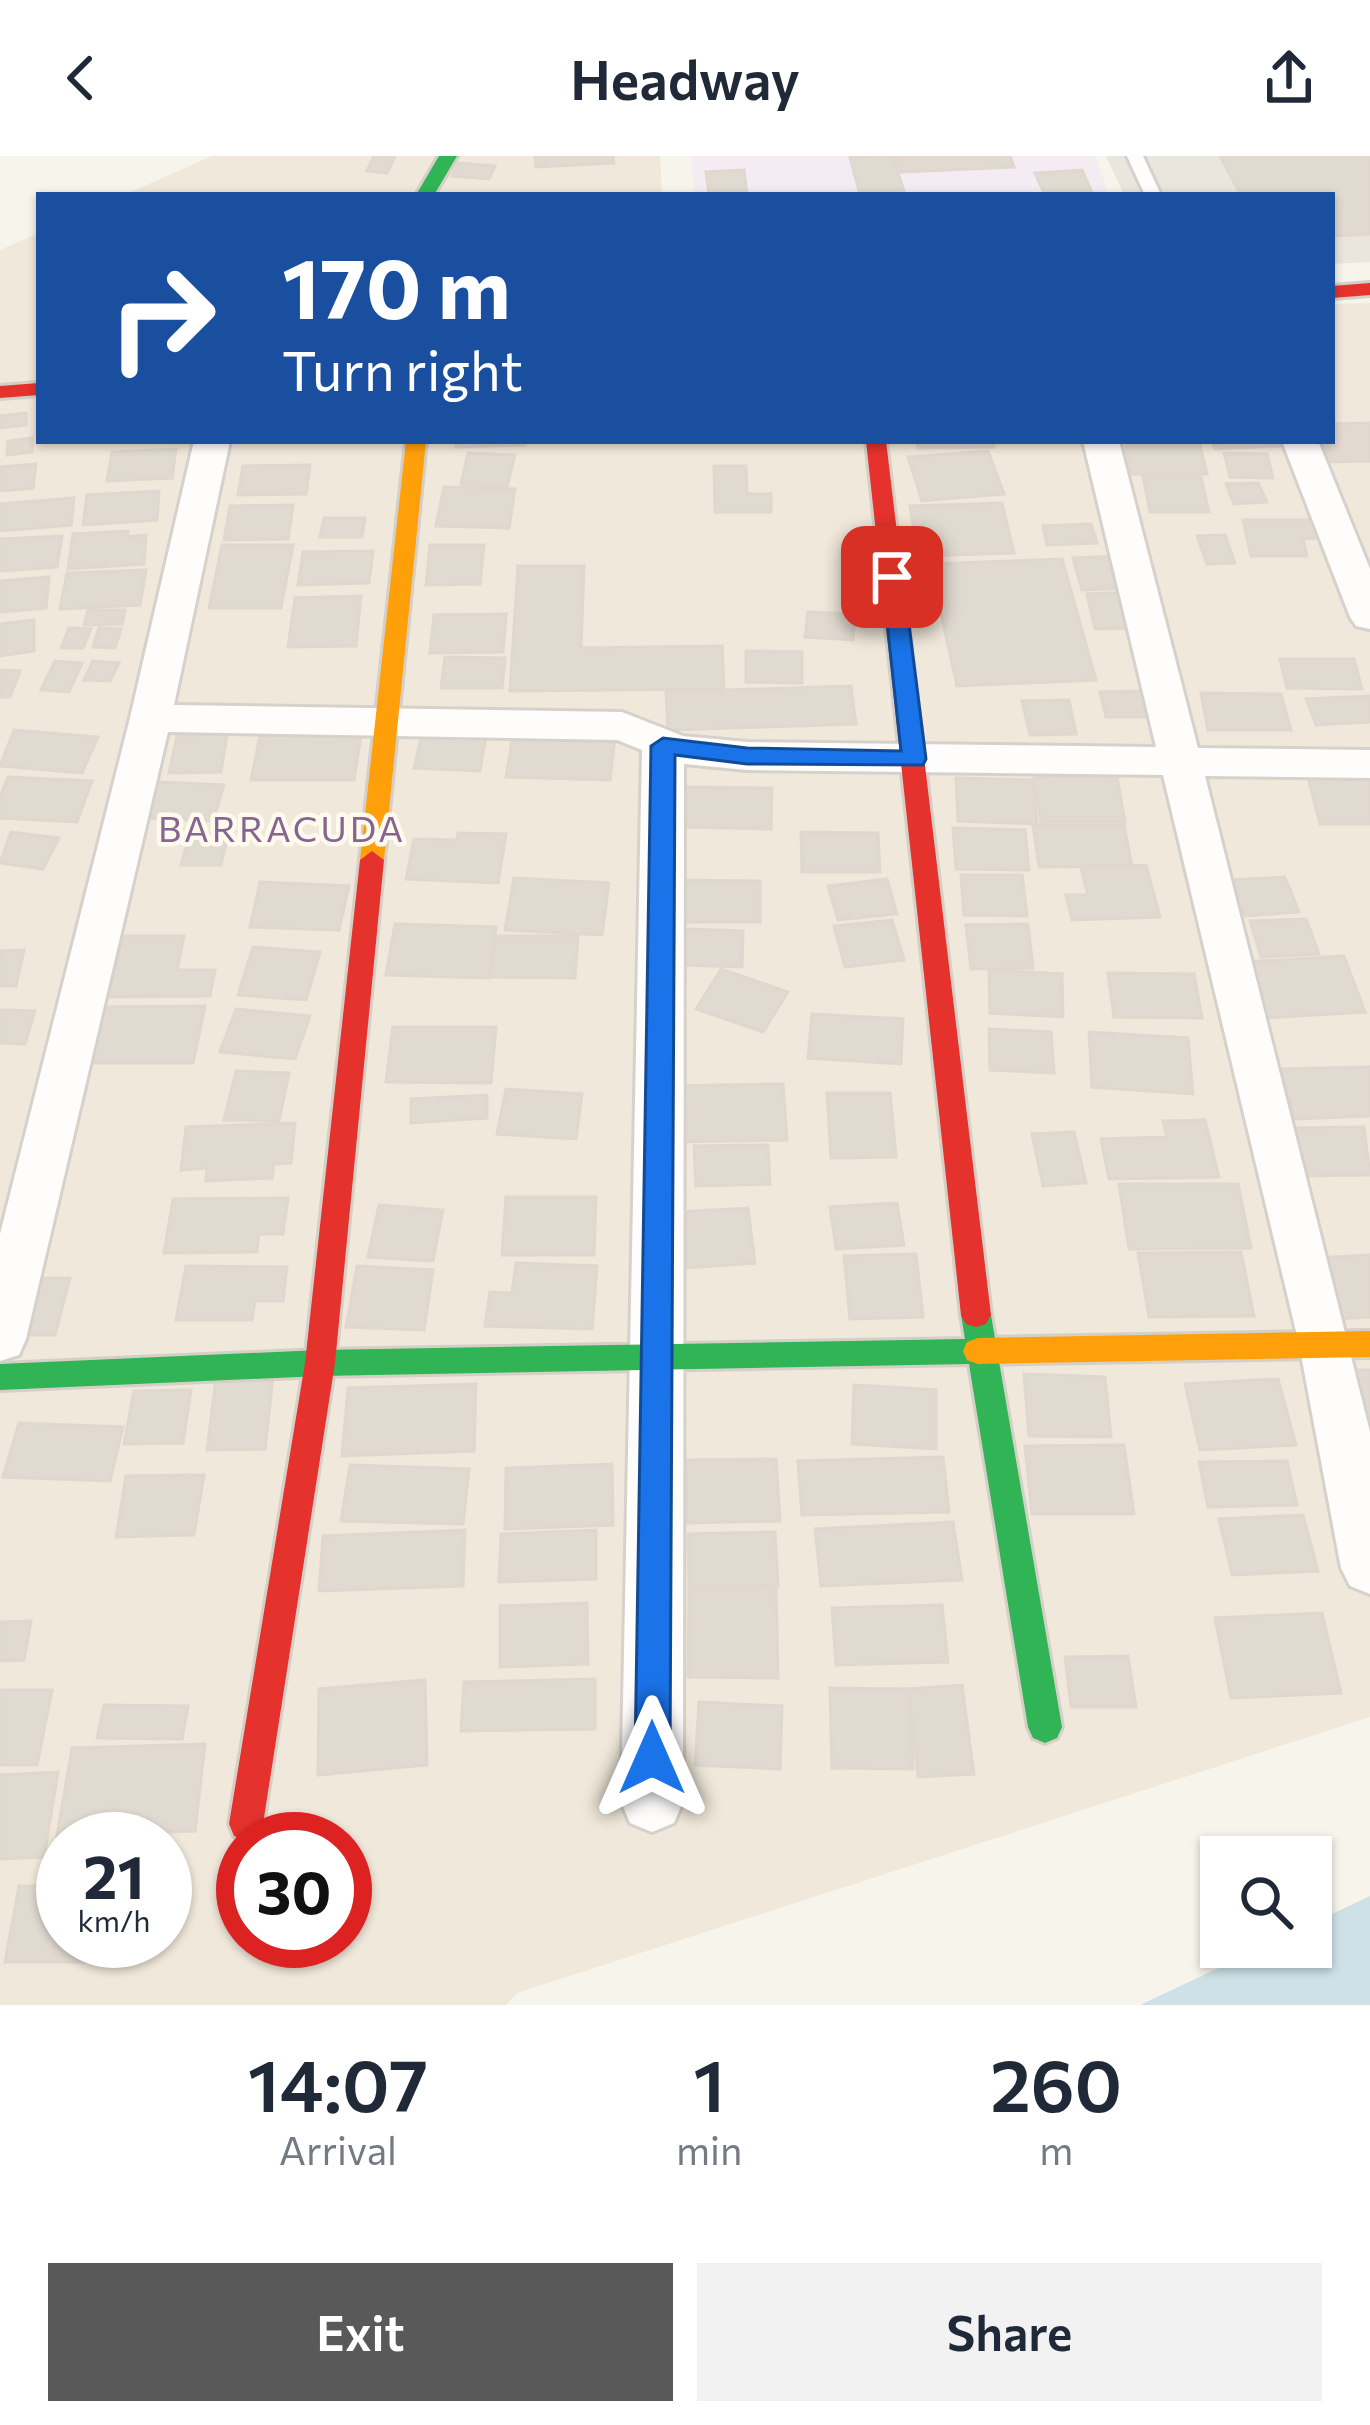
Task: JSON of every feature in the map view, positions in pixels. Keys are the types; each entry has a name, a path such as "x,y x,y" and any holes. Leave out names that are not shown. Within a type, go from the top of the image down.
{"street":[{"path":"427,192 448,156"},
{"path":"1335,292 1370,289"},
{"path":"0,392 36,388"},
{"path":"0,1340 151,718 211,444"},
{"path":"248,1812 320,1363 416,444"},
{"path":"876,444 980,1350 1045,1727"},
{"path":"1102,444 1184,760 1347,1344 1370,1568"},
{"path":"1301,444 1370,617"},
{"path":"151,718 622,726 663,746 747,756 1370,764"},
{"path":"652,1802 663,746"},
{"path":"0,1378 320,1363 1347,1344"}],"lane":[{"path":"1135,156 1153,192"}],"shaded area":[{"path":"212,156 660,156 662,192 131,192"},
{"path":"691,156 1095,156 1108,192 695,192"},
{"path":"1106,156 1370,156 1370,262 1335,264 1335,192 1123,192"},
{"path":"36,234 36,444 1335,444 1335,304 1370,303 1370,1717 517,1993 506,2005 0,2005 0,250"},
{"path":"1370,1896 1370,2005 1140,2005 1218,1968 1332,1968 1332,1914"}],"building":[{"path":"374,156 395,156 387,173 367,171"},
{"path":"535,156 613,156 614,163 536,167"},
{"path":"893,156 904,192 859,192 850,157"},
{"path":"896,156 1010,156 1014,167 901,172"},
{"path":"1220,156 1370,156 1370,234 1335,236 1335,192 1239,192"},
{"path":"458,163 495,166 489,179 452,176"},
{"path":"744,170 747,192 709,192 706,172"},
{"path":"1082,170 1092,192 1044,192 1035,173"},
{"path":"26,413 26,425 0,428 0,416"},
{"path":"1370,423 1370,461 1324,462 1317,444 1335,444 1335,424"},
{"path":"32,438 32,452 7,455 8,441"},
{"path":"456,444 525,444 525,445"},
{"path":"917,444 994,447 918,448"},
{"path":"1125,444 1200,444 1207,474 1132,474"},
{"path":"1213,444 1280,446 1215,449"},
{"path":"176,449 172,478 107,481 112,452"},
{"path":"988,451 1004,494 922,501 908,457"},
{"path":"468,453 515,455 507,487 461,484"},
{"path":"1224,453 1267,454 1273,478 1230,477"},
{"path":"36,464 33,488 0,491 0,467"},
{"path":"310,465 306,494 238,495 243,466"},
{"path":"714,466 746,466 747,494 771,494 771,512 715,512"},
{"path":"1143,476 1201,477 1209,512 1150,512"},
{"path":"1258,483 1267,502 1234,504 1226,484"},
{"path":"444,487 515,489 509,528 436,526"},
{"path":"159,491 157,520 83,525 87,495"},
{"path":"74,498 71,525 0,531 0,504"},
{"path":"1002,503 1014,553 919,556 910,506"},
{"path":"293,505 288,539 224,540 230,506"},
{"path":"324,518 365,518 362,537 320,537"},
{"path":"1243,520 1314,520 1320,538 1303,539 1307,556 1251,556"},
{"path":"1091,524 1097,543 1047,545 1043,526"},
{"path":"128,531 127,537 146,535 144,564 68,569 73,534"},
{"path":"1225,535 1235,563 1207,564 1197,536"},
{"path":"62,536 57,567 0,571 0,539"},
{"path":"222,545 293,545 281,608 209,608"},
{"path":"430,545 484,545 480,584 426,585"},
{"path":"373,551 369,583 298,585 303,552"},
{"path":"1121,556 1131,588 1082,590 1073,558"},
{"path":"1062,559 1096,680 957,686 930,564"},
{"path":"518,566 584,566 581,648 722,646 724,689 510,691"},
{"path":"146,570 140,605 60,609 67,573"},
{"path":"49,577 46,608 0,612 0,581"},
{"path":"1133,592 1143,628 1095,629 1087,594"},
{"path":"361,596 356,646 288,647 295,598"},
{"path":"88,610 125,610 122,624 84,625"},
{"path":"808,612 855,614 853,640 805,637"},
{"path":"506,614 503,652 430,653 434,615"},
{"path":"34,620 34,651 0,656 0,624"},
{"path":"69,628 91,629 83,648 61,648"},
{"path":"99,628 121,629 115,648 93,647"},
{"path":"746,651 802,652 802,683 746,682"},
{"path":"445,657 505,658 502,688 441,688"},
{"path":"1280,659 1354,659 1362,689 1287,688"},
{"path":"55,661 82,663 69,692 41,690"},
{"path":"93,661 119,663 110,681 84,680"},
{"path":"0,670 20,671 10,697 0,697"},
{"path":"851,686 856,724 668,730 666,692"},
{"path":"1146,691 1153,717 1106,717 1100,692"},
{"path":"1201,693 1281,694 1291,730 1208,730"},
{"path":"1370,696 1370,722 1316,725 1306,699"},
{"path":"1069,700 1076,734 1030,735 1022,701"},
{"path":"262,726 315,726 313,735 361,735 354,780 251,780"},
{"path":"514,728 616,731 610,780 506,777"},
{"path":"14,730 98,737 82,773 0,766"},
{"path":"422,734 486,736 480,771 414,768"},
{"path":"227,735 221,772 169,773 177,736"},
{"path":"8,777 92,781 77,822 0,818 0,797"},
{"path":"1034,777 1117,777 1125,822 1041,822"},
{"path":"956,778 1033,780 1037,824 958,821"},
{"path":"1308,778 1370,779 1370,824 1320,824"},
{"path":"158,782 224,785 213,821 146,818"},
{"path":"686,787 772,788 771,829 684,827"},
{"path":"1033,825 1124,825 1132,866 1039,867"},
{"path":"953,828 1025,830 1029,870 956,869"},
{"path":"11,832 59,838 43,869 0,863"},
{"path":"801,832 878,833 880,872 802,872"},
{"path":"190,833 228,834 221,865 181,865"},
{"path":"458,833 506,834 498,883 406,879 414,839 457,840"},
{"path":"1146,865 1160,917 1072,920 1066,895 1088,895 1081,868"},
{"path":"961,875 1022,875 1027,916 964,915"},
{"path":"1285,877 1299,912 1245,916 1232,880"},
{"path":"514,878 609,883 602,935 505,930"},
{"path":"887,879 897,914 838,920 828,886"},
{"path":"679,880 760,881 760,922 679,922"},
{"path":"260,882 349,886 339,930 250,927"},
{"path":"1306,919 1319,954 1261,957 1250,921"},
{"path":"892,920 904,960 845,967 834,926"},
{"path":"395,924 496,927 489,978 386,975"},
{"path":"1028,924 1033,968 971,969 966,925"},
{"path":"686,929 743,931 742,967 684,965"},
{"path":"122,936 184,936 177,970 215,970 210,996 108,997"},
{"path":"496,936 578,936 575,978 492,977"},
{"path":"253,947 320,952 306,1000 238,995"},
{"path":"24,950 16,986 0,986 0,951"},
{"path":"1344,956 1365,1012 1264,1018 1245,962"},
{"path":"721,969 788,992 763,1032 696,1009"},
{"path":"989,970 1062,974 1063,1017 990,1013"},
{"path":"1108,973 1194,974 1202,1018 1114,1017"},
{"path":"205,1006 193,1063 87,1063 101,1007"},
{"path":"236,1009 310,1016 295,1059 220,1052"},
{"path":"0,1010 35,1011 25,1044 0,1043"},
{"path":"812,1014 903,1019 901,1064 808,1058"},
{"path":"393,1027 496,1027 491,1083 386,1082"},
{"path":"989,1029 1051,1032 1054,1073 990,1070"},
{"path":"1089,1032 1188,1038 1193,1094 1092,1087"},
{"path":"1370,1067 1370,1116 1295,1119 1280,1069"},
{"path":"236,1071 289,1073 279,1121 224,1120"},
{"path":"783,1084 787,1140 665,1142 665,1086"},
{"path":"506,1089 582,1094 576,1139 497,1134"},
{"path":"827,1093 890,1093 896,1157 831,1158"},
{"path":"487,1095 487,1118 411,1123 411,1099"},
{"path":"1205,1120 1219,1177 1109,1179 1101,1139 1167,1137 1163,1121"},
{"path":"295,1123 291,1163 274,1164 272,1178 206,1181 207,1168 181,1170 186,1127"},
{"path":"1364,1127 1370,1175 1304,1176 1291,1128"},
{"path":"1074,1132 1086,1183 1043,1186 1032,1134"},
{"path":"768,1145 770,1184 696,1186 694,1146"},
{"path":"1119,1184 1238,1184 1251,1248 1129,1249"},
{"path":"506,1197 596,1197 594,1255 502,1255"},
{"path":"288,1198 283,1234 259,1234 257,1252 164,1253 173,1199"},
{"path":"897,1203 904,1245 836,1249 830,1207"},
{"path":"379,1205 443,1210 433,1261 368,1257"},
{"path":"748,1208 755,1263 686,1268 680,1212"},
{"path":"1241,1252 1254,1316 1149,1317 1138,1253"},
{"path":"916,1254 923,1317 850,1319 844,1256"},
{"path":"1370,1255 1370,1317 1334,1319 1316,1258"},
{"path":"516,1263 597,1266 592,1329 485,1326 490,1292 512,1293"},
{"path":"186,1266 287,1267 283,1301 255,1301 252,1320 176,1320"},
{"path":"357,1266 433,1270 424,1330 346,1327"},
{"path":"27,1278 70,1278 55,1335 12,1335"},
{"path":"1353,1370 1370,1370 1370,1440"},
{"path":"1024,1374 1105,1377 1111,1437 1029,1436"},
{"path":"273,1377 265,1449 207,1450 216,1379"},
{"path":"1278,1379 1296,1445 1200,1450 1185,1384"},
{"path":"476,1384 474,1451 342,1456 348,1388"},
{"path":"854,1385 936,1390 936,1449 852,1444"},
{"path":"191,1390 183,1443 124,1444 134,1391"},
{"path":"19,1423 123,1427 110,1481 3,1477"},
{"path":"1124,1445 1134,1514 1032,1514 1025,1446"},
{"path":"943,1457 949,1512 802,1515 798,1461"},
{"path":"776,1459 780,1521 687,1523 687,1460"},
{"path":"1287,1461 1297,1505 1208,1507 1199,1462"},
{"path":"612,1464 613,1525 505,1529 506,1468"},
{"path":"350,1465 469,1469 463,1524 341,1521"},
{"path":"204,1475 194,1535 116,1537 126,1476"},
{"path":"1303,1515 1318,1571 1232,1575 1219,1519"},
{"path":"953,1522 962,1580 821,1586 815,1529"},
{"path":"465,1530 463,1586 319,1591 323,1536"},
{"path":"596,1530 596,1579 499,1582 501,1534"},
{"path":"775,1532 778,1586 689,1587 688,1534"},
{"path":"689,1587 776,1588 778,1678 688,1677"},
{"path":"587,1603 588,1664 500,1667 500,1606"},
{"path":"942,1605 948,1662 836,1665 832,1608"},
{"path":"1322,1613 1341,1693 1231,1698 1215,1618"},
{"path":"31,1621 24,1660 0,1661 0,1622"},
{"path":"1128,1656 1136,1707 1071,1707 1065,1657"},
{"path":"595,1679 595,1729 461,1731 464,1682"},
{"path":"425,1680 427,1765 318,1775 319,1689"},
{"path":"962,1685 974,1774 918,1777 909,1689"},
{"path":"830,1688 909,1689 913,1769 832,1768"},
{"path":"0,1690 52,1690 37,1765 0,1765"},
{"path":"699,1702 782,1706 780,1769 695,1765"},
{"path":"104,1705 188,1706 182,1739 97,1738"},
{"path":"205,1744 195,1831 192,1812 61,1812 72,1748"},
{"path":"58,1772 51,1812 36,1812 36,1857 0,1859 0,1775"},
{"path":"19,1886 36,1886 36,1962 5,1962"}],"traffic: fast":[{"path":"427,192 448,156"},
{"path":"976,1315 1045,1727"},
{"path":"0,1377 320,1363 978,1351"}],"traffic: slow":[{"path":"372,860 416,444"},
{"path":"978,1351 1370,1344"}],"traffic: jam":[{"path":"1335,292 1370,289"},
{"path":"0,392 36,389"},
{"path":"876,444 976,1315"},
{"path":"248,1812 320,1363 372,860"}],"district":[{"name":"BARRACUDA","path":"282,827"}],"route":[{"path":"652,1758 663,746 747,756 914,759 892,577"}]}
